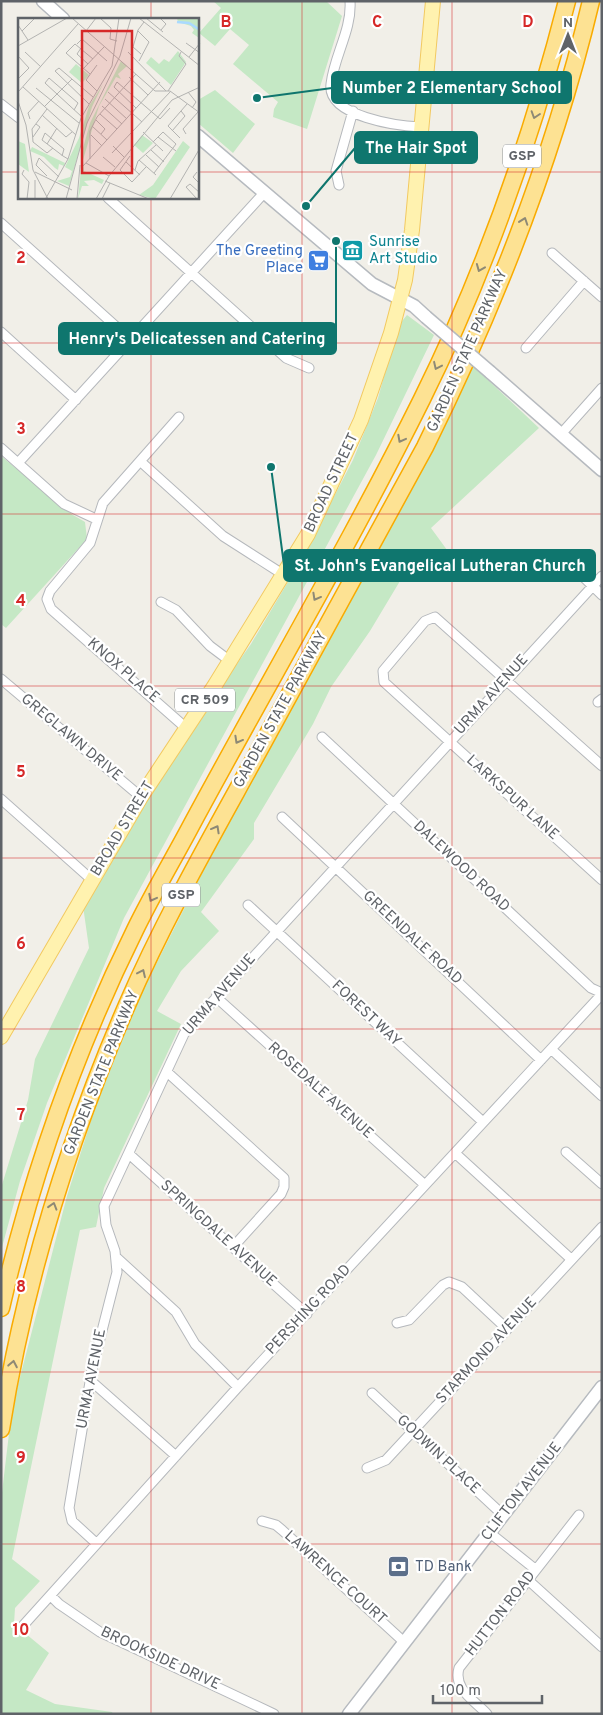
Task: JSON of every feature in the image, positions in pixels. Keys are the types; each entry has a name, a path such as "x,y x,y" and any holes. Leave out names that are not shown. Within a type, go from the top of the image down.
{"highway":[{"name":"GARDEN STATE PARKWAY","path":"1,1308 34,1188 61,1107 101,1004 136,929 354,528 442,355 494,233 524,150 567,1"},
{"name":"GARDEN STATE PARKWAY","path":"1,1429 24,1310 49,1219 80,1126 121,1020 164,926 425,446 450,396 520,233 566,95 591,1"}],"main road":[{"name":"BROAD STREET","path":"1,1037 141,797 284,575 314,524 361,420 380,371 401,300 412,230 433,1"},
{"path":"46,2 61,18"},
{"path":"199,137 372,284 414,306 602,470"},
{"name":"CLIFTON AVENUE","path":"349,1714 602,1388"}],"street":[{"path":"350,1 349,21 331,88 336,100 353,111 379,122 421,127"},
{"path":"425,80 459,83 467,89"},
{"path":"1,104 18,117"},
{"path":"339,185 336,171 353,111"},
{"path":"18,463 264,193"},
{"path":"109,199 286,358 309,368"},
{"path":"1,223 131,340"},
{"path":"552,253 602,297"},
{"path":"526,348 584,281"},
{"path":"1,332 76,400"},
{"path":"561,434 602,388"},
{"name":"KNOX PLACE","path":"179,417 103,503 96,519 90,542 47,595 48,605 186,728"},
{"path":"1,448 64,504 96,519"},
{"path":"140,461 223,536 284,575"},
{"path":"567,561 602,594"},
{"name":"URMA AVENUE","path":"96,1543 72,1521 69,1508 90,1380 117,1272 116,1257 106,1225 104,1206 184,1034 602,576"},
{"path":"161,602 176,610 210,646 230,660"},
{"name":"LARKSPUR LANE","path":"506,680 441,620 430,617 383,671 382,680 602,880"},
{"name":"GREGLAWN DRIVE","path":"1,679 141,797"},
{"path":"506,680 602,766"},
{"name":"DALEWOOD ROAD","path":"322,737 584,982 594,991 602,994"},
{"path":"1,799 92,880"},
{"name":"GREENDALE ROAD","path":"282,817 541,1060"},
{"name":"FOREST WAY","path":"248,905 483,1122"},
{"name":"PERSHING ROAD","path":"20,1630 96,1543 238,1387 602,994"},
{"name":"ROSEDALE AVENUE","path":"216,998 425,1185"},
{"path":"551,1049 602,1096"},
{"path":"167,1072 284,1178 284,1187 281,1194 233,1248"},
{"path":"566,1152 602,1184"},
{"path":"455,1153 571,1260"},
{"name":"SPRINGDALE AVENUE","path":"129,1154 307,1314"},
{"name":"STARMOND AVENUE","path":"367,1468 386,1460 602,1226"},
{"path":"116,1257 176,1312 195,1344 238,1387"},
{"path":"397,1323 409,1320 443,1285 449,1282 462,1287 507,1329"},
{"path":"90,1380 176,1456"},
{"name":"GODWIN PLACE","path":"372,1393 504,1516"},
{"name":"HUTTON ROAD","path":"487,1714 457,1682 459,1668 579,1515"},
{"name":"LAWRENCE COURT","path":"262,1521 282,1530 404,1642"},
{"path":"490,1533 535,1569"},
{"path":"527,1579 602,1647"},
{"name":"BROOKSIDE DRIVE","path":"51,1596 100,1632 274,1714"}],"green space":[{"path":"213,1 326,1 342,16 307,129 273,117 274,109 278,102 233,64 249,45 230,29 215,46 199,33 221,8"},
{"path":"215,90 255,124 233,153 199,124 199,99"},
{"path":"407,315 434,335 376,455 124,918 47,1103 20,1181 1,1251 1,1188 28,1100 35,1059 89,948 83,906 175,752 251,644 301,560 353,460 378,398 398,326"},
{"path":"470,363 539,428 431,528 469,580 457,577 409,549 403,576 370,631 331,687 313,724 254,823 254,839 201,912 219,931 181,971 157,1011 181,1024 104,1188 96,1227 80,1230 12,1559 40,1581 15,1608 14,1624 49,1653 26,1690 55,1704 112,1712 113,1714 1,1714 1,1501 12,1408 67,1196 95,1108 140,996 232,814 335,630 425,458"},
{"path":"1,456 73,515 85,522 87,539 6,628 1,624"}],"place":[{"name":"Number 2 Elementary School","path":"257,98"},
{"name":"The Hair Spot","path":"306,206"},
{"name":"Henry's Delicatessen and Catering","path":"336,241"},
{"name":"Sunrise Art Studio","path":"353,251"},
{"name":"The Greeting Place","path":"319,260"},
{"name":"St. John's Evangelical Lutheran Church","path":"271,467"},
{"name":"TD Bank","path":"399,1567"}]}
